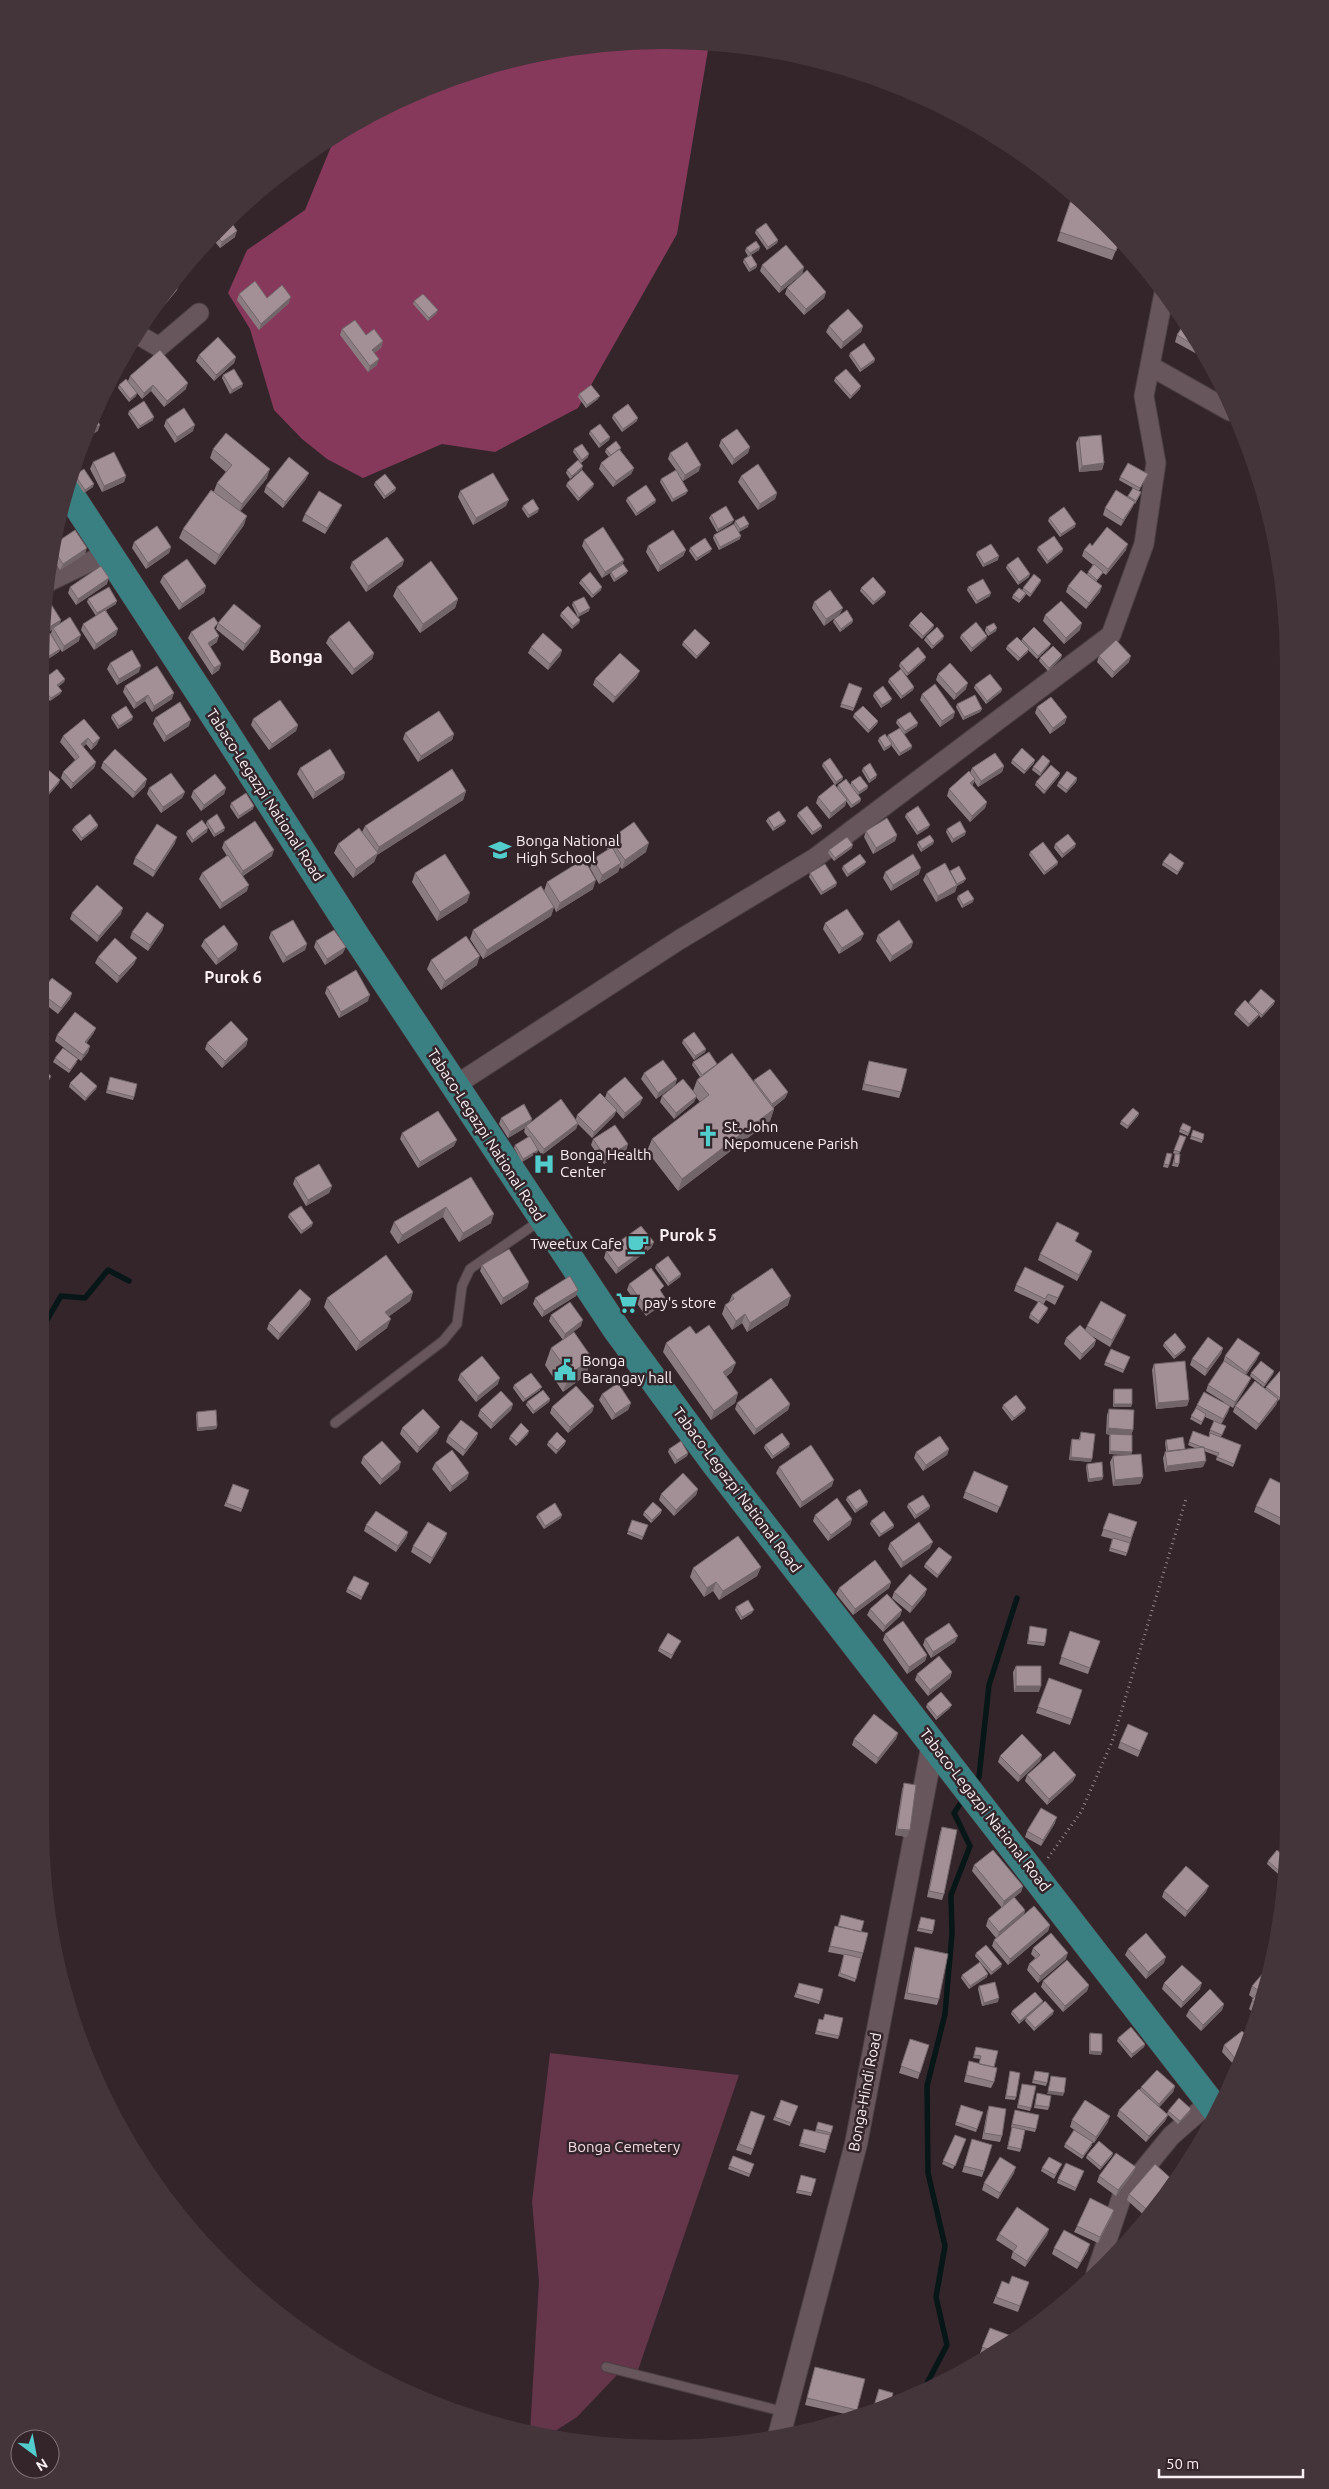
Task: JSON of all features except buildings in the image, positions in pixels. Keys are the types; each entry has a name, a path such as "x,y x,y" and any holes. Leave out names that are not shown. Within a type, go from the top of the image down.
{"main road":[{"name":"Tabaco-Legazpi National Road","path":"72,498 454,1086 617,1330 714,1462 1212,2105"}],"street":[{"path":"454,1086 679,940 815,858 1111,635 1144,544 1156,463 1144,396 1162,303"},
{"path":"143,338 159,347 199,313"},
{"path":"1150,366 1224,409"},
{"path":"55,579 108,553"},
{"name":"Bonga-Hindi Road","path":"781,2429 856,2144 932,1743"},
{"path":"1101,2259 1122,2196 1171,2136 1212,2107"}],"lane":[{"path":"335,1423 443,1341 457,1324 462,1286 470,1269 542,1220"},
{"path":"606,2367 785,2412"}],"path":[{"path":"1036,1876 1081,1812 1112,1742 1186,1499"}],"green space":[{"name":"Bonga Cemetery","path":"550,2053 739,2075 635,2379 617,2375 577,2417 556,2430 530,2425 539,2282 532,2202"}],"shaded area":[{"path":"624,50 708,50 677,234 578,408 495,452 442,444 363,478 327,459 302,439 274,410 250,329 228,293 247,250 305,210 331,148 392,112 429,96 467,81 505,70 584,54"}],"waterway":[{"path":"49,1316 61,1296 85,1298 108,1270 129,1281"},
{"path":"974,1785 979,1777 989,1685 1017,1598"},
{"path":"928,2381 947,2345 936,2297 945,2246 928,2173 927,2086 945,2014 952,1933 951,1895 970,1846 954,1813 964,1798"}],"place":[{"name":"Bonga National High School","path":"500,850"},
{"name":"St. John Nepomucene Parish","path":"708,1136"},
{"name":"Bonga Health Center","path":"544,1164"},
{"name":"Tweetux Cafe","path":"638,1244"},
{"name":"pay's store","path":"627,1303"},
{"name":"Bonga Barangay hall","path":"565,1370"}],"district":[{"name":"Bonga","path":"296,657"},
{"name":"Purok 6","path":"233,977"},
{"name":"Purok 5","path":"688,1235"}]}
